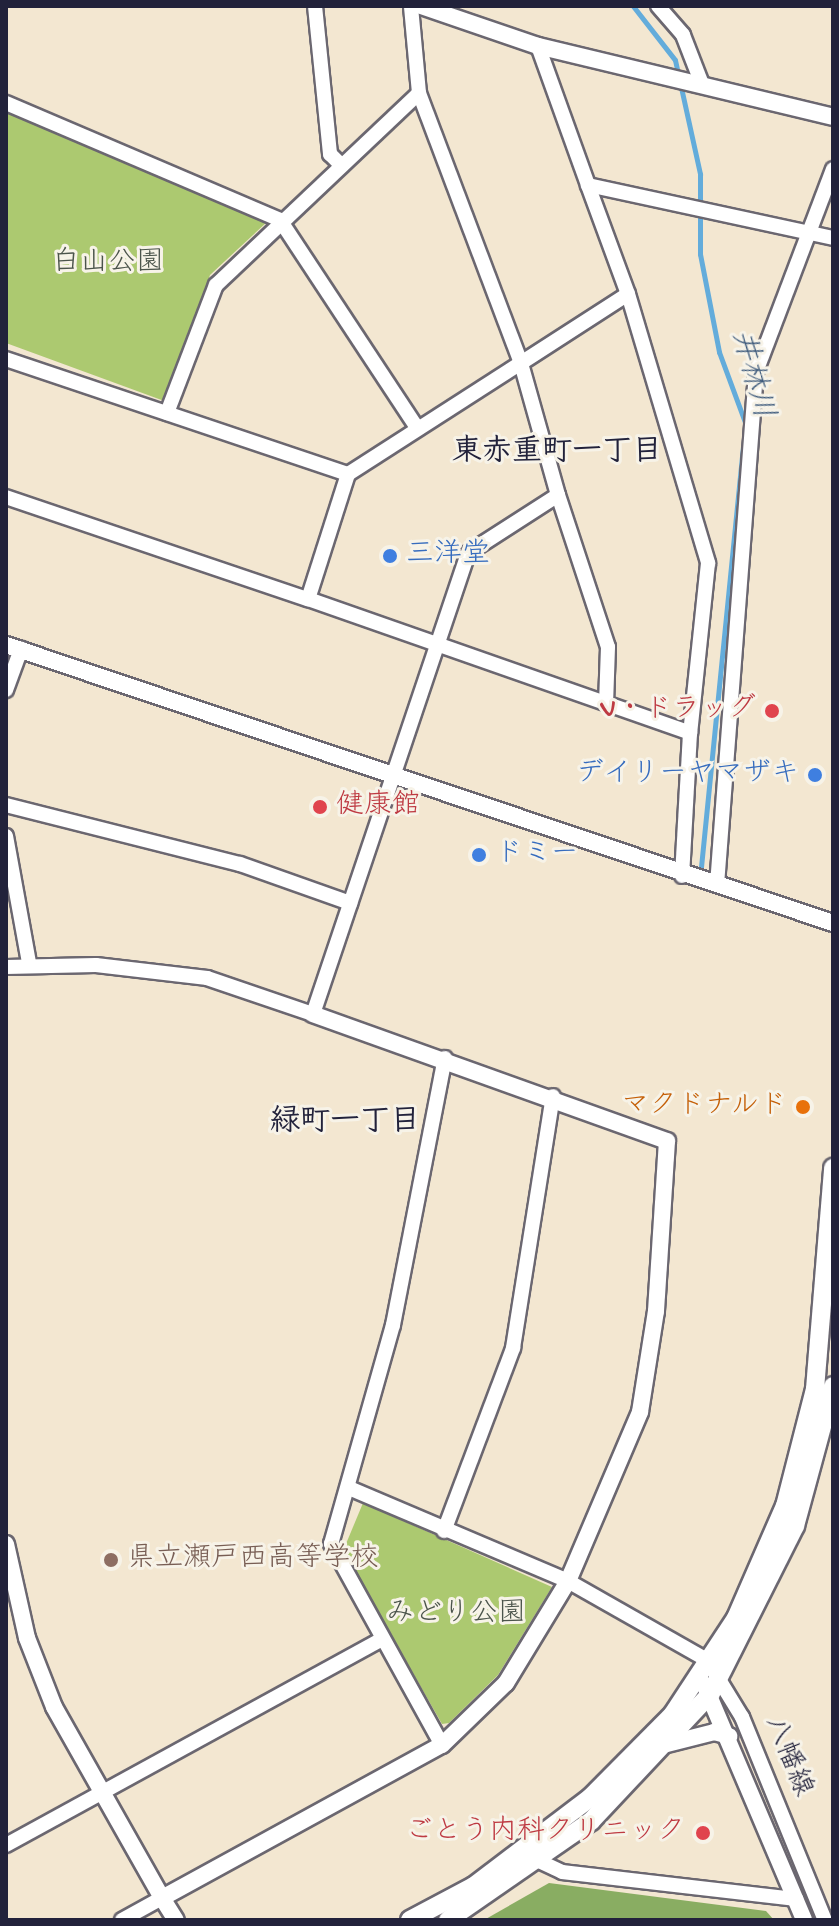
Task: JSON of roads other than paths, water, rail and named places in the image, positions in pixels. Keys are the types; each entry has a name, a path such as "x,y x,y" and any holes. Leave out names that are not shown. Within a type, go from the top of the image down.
{"main road":[{"path":"410,1920 474,1886 590,1798 673,1714 705,1668 785,1506 815,1389 826,1338 833,1168"},
{"path":"448,1920 541,1862 667,1744 716,1686 795,1526 819,1458 833,1386"}],"street":[{"path":"315,6 330,154 341,165"},
{"path":"411,6 419,93 521,363 558,495 608,647 606,703"},
{"path":"421,6 538,46 658,72 833,117"},
{"path":"658,6 683,35 698,83"},
{"path":"538,46 628,294 708,563 690,733 682,876"},
{"path":"167,413 216,285 280,220 419,93"},
{"path":"6,103 280,220 417,428"},
{"path":"717,885 756,372 833,169"},
{"path":"588,185 833,238"},
{"path":"308,599 348,474 628,294"},
{"path":"6,359 348,474"},
{"path":"313,1014 468,553 558,495"},
{"path":"6,497 439,643 690,733"},
{"path":"6,690 13,647 682,876 833,923"},
{"path":"6,805 167,843 350,903"},
{"path":"6,836 29,962"},
{"path":"6,967 29,962 207,978 553,1096 667,1141 656,1311 640,1412 568,1581 506,1683 442,1745 122,1920"},
{"path":"442,1745 332,1550 393,1325 445,1058"},
{"path":"444,1531 513,1348 553,1096"},
{"path":"349,1488 444,1531 568,1581 705,1668"},
{"path":"6,1544 42,1679 176,1920"},
{"path":"6,1845 382,1639"},
{"name":"八幡線","path":"705,1668 825,1920"},
{"name":"八幡線","path":"716,1686 729,1736 804,1920"},
{"path":"667,1744 714,1732 729,1736"},
{"path":"541,1862 562,1872 796,1899"}],"waterway":[{"name":"井林川","path":"633,6 675,60 700,174 700,254 719,352 746,425"},
{"name":"井林川","path":"701,867 743,447"}],"place":[{"name":"三洋堂","path":"390,556"},
{"name":"V・ドラッグ","path":"772,711"},
{"name":"デイリーヤマザキ","path":"815,775"},
{"name":"健康館","path":"320,807"},
{"name":"ドミー","path":"479,855"},
{"name":"マクドナルド","path":"803,1107"},
{"name":"県立瀬戸西高等学校","path":"111,1560"},
{"name":"ごとう内科クリニック","path":"703,1833"}],"district":[{"name":"東赤重町一丁目","path":"557,454"},
{"name":"緑町一丁目","path":"345,1124"}],"park label":[{"name":"白山公園","path":"108,264"},
{"name":"みどり公園","path":"456,1615"}]}
